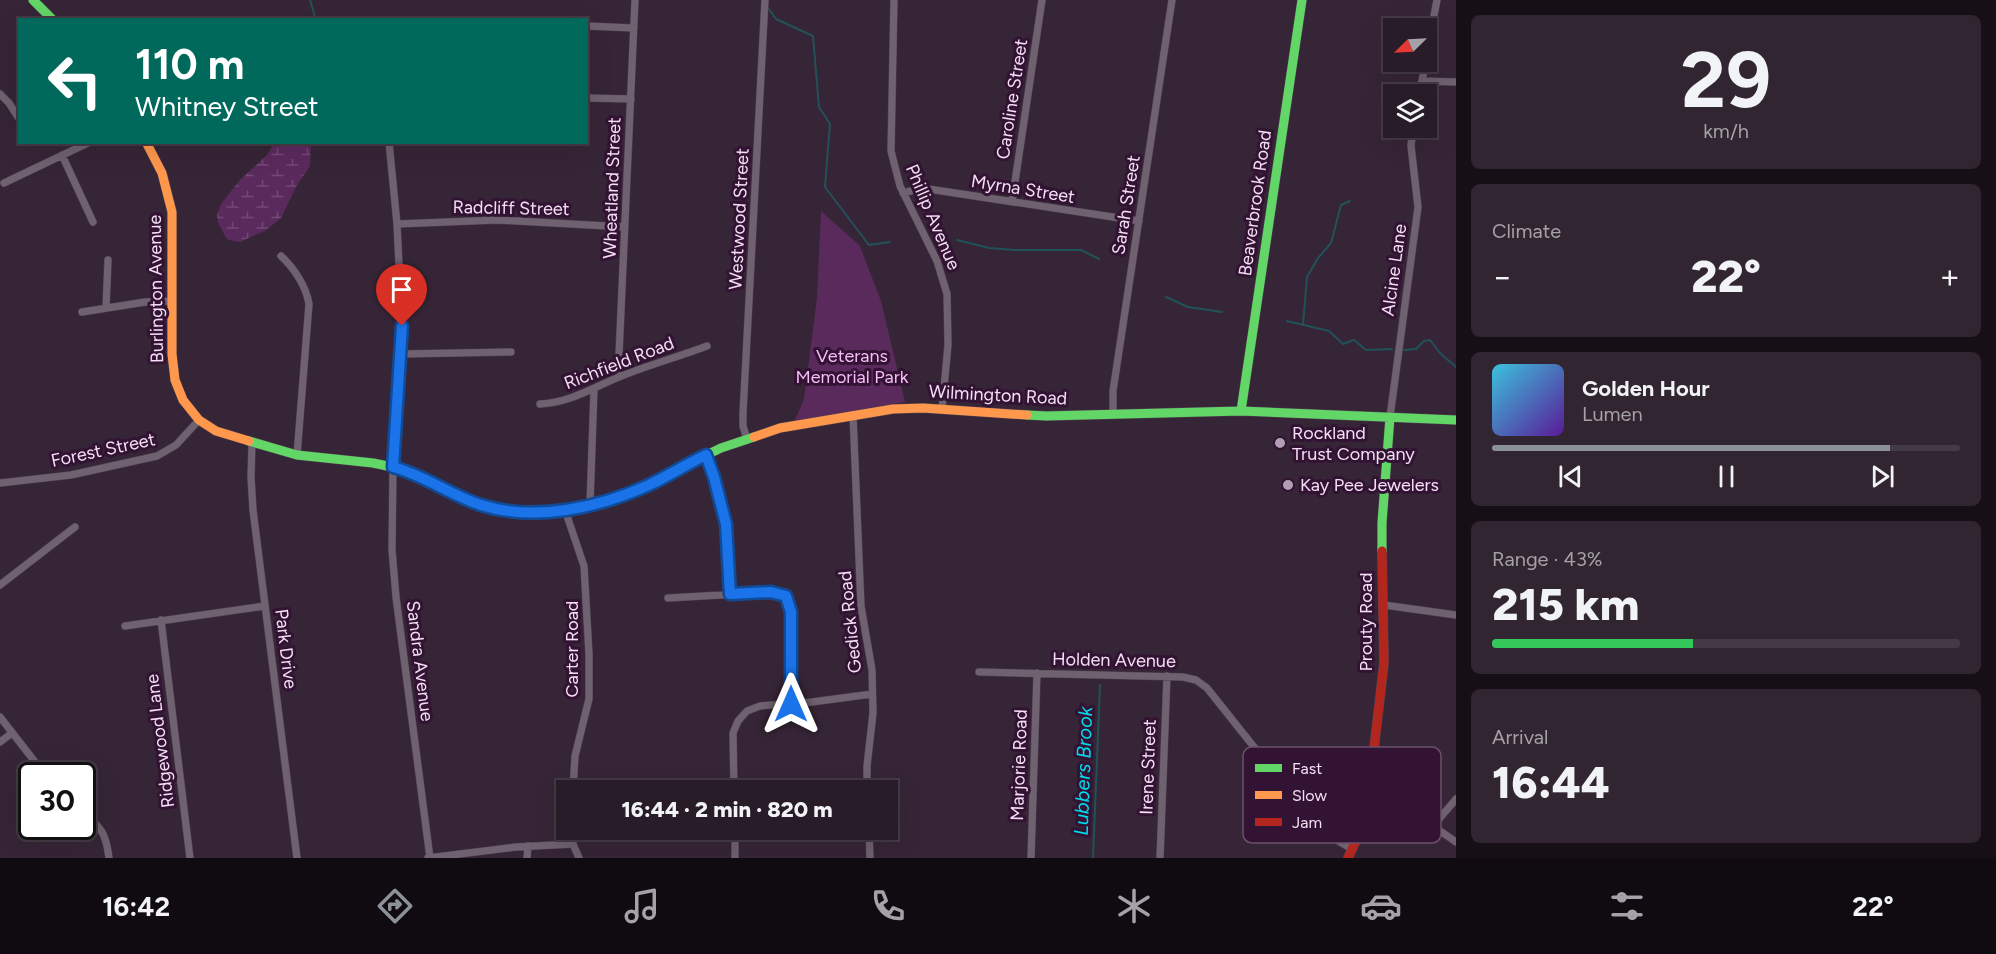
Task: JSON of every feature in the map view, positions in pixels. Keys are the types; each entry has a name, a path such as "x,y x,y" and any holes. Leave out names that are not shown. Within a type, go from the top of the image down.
{"main road":[{"path":"33,0 51,18"},
{"name":"Beaverbrook Road","path":"1241,411 1302,0"},
{"name":"Burlington Avenue","path":"147,144 162,173 172,212 174,376 183,400 199,420 210,428"},
{"name":"Wilmington Road","path":"210,428 297,455 393,467 415,474 462,498 489,507 531,513 565,510 630,493 706,455 747,439 799,424 893,409 942,409 1035,416 1241,411 1456,420"},
{"name":"Prouty Road","path":"1375,747 1384,663 1382,523 1390,417"}],"street":[{"name":"Wheatland Street","path":"618,377 635,0"},
{"name":"Westwood Street","path":"747,439 743,426 743,412 765,0"},
{"name":"Phillip Avenue","path":"894,0 890,144 895,172 937,261 947,294 948,345 942,409"},
{"name":"Caroline Street","path":"1011,202 1042,0"},
{"name":"Sarah Street","path":"1113,414 1113,391 1172,0"},
{"path":"1434,18 1437,0"},
{"path":"588,26 634,28"},
{"path":"1421,84 1424,72"},
{"path":"1422,81 1456,82"},
{"path":"0,94 11,105 18,117"},
{"path":"588,98 631,99"},
{"name":"Alcine Lane","path":"1390,417 1418,207 1412,138"},
{"path":"4,183 86,144"},
{"name":"Sandra Avenue","path":"389,144 402,316 393,467 394,574 429,858"},
{"path":"62,155 93,222"},
{"name":"Myrna Street","path":"903,193 920,188 1139,221"},
{"name":"Radcliff Street","path":"396,224 497,220 625,227"},
{"path":"281,256 302,284 309,304 297,455"},
{"path":"106,308 108,260"},
{"path":"82,312 172,301"},
{"name":"Richfield Road","path":"540,404 556,402 594,390 618,377 707,346"},
{"path":"401,354 511,352"},
{"path":"590,504 594,390"},
{"name":"Gedick Road","path":"853,415 861,606 870,652 872,694 872,728 867,780"},
{"name":"Forest Street","path":"0,483 71,475 159,455 178,442 199,420"},
{"name":"Park Drive","path":"252,442 251,488 297,858"},
{"path":"706,455 726,524 730,594"},
{"name":"Carter Road","path":"565,510 584,566 589,654 589,699 575,756 574,780"},
{"path":"0,585 75,527"},
{"path":"668,597 771,592 786,596 791,612 791,704"},
{"path":"1384,605 1456,615"},
{"path":"125,626 265,606"},
{"name":"Ridgewood Lane","path":"161,620 190,858"},
{"name":"Holden Avenue","path":"979,672 1190,678 1204,686 1253,747"},
{"name":"Marjorie Road","path":"1031,858 1037,673"},
{"name":"Irene Street","path":"1160,858 1167,676"},
{"path":"734,780 732,739 738,721 747,711 760,706 872,694"},
{"path":"0,717 35,762"},
{"path":"0,742 12,733"},
{"path":"1441,817 1456,800"},
{"path":"96,825 102,830 106,840 109,858"},
{"path":"1441,832 1456,842"},
{"path":"573,840 579,858"},
{"path":"735,840 735,858"},
{"path":"869,840 870,858"},
{"name":"Holden Avenue","path":"1338,843 1350,853"},
{"path":"429,858 528,846 573,844"},
{"path":"527,858 528,846"}],"green space":[{"path":"273,144 311,144 310,166 297,185 281,218 266,230 240,242 229,240 218,222 217,215 221,204 240,180 267,155"},
{"name":"Veterans Memorial Park","path":"821,211 860,246 881,301 905,402 797,421 795,420 804,399 817,298"}],"waterway":[{"path":"310,0 315,18"},
{"path":"769,9 776,19 813,36 819,107 830,124 825,187 869,245 890,242"},
{"path":"1303,325 1307,277 1318,258 1331,243 1341,205 1350,201"},
{"path":"957,240 989,248 1081,250 1099,259"},
{"path":"1166,297 1188,307 1222,312"},
{"path":"1287,321 1329,331 1343,344 1354,340 1366,350 1392,349"},
{"path":"1404,350 1416,349 1424,341 1430,340 1440,353 1456,367"},
{"name":"Lubbers Brook","path":"1093,858 1100,685"}],"traffic: fast":[{"path":"33,0 51,18"},
{"path":"1241,411 1302,0"},
{"path":"1027,415 1241,411 1456,420"},
{"path":"1382,551 1390,417"},
{"path":"249,441 297,455 373,463 402,469 471,501 497,509 524,513 565,510 622,496 721,448 754,437"}],"traffic: slow":[{"path":"147,144 162,173 172,212 172,354 175,380 183,400 199,420 216,431 249,441"},
{"path":"754,437 780,428 893,409 923,408 1027,415"}],"traffic: jam":[{"path":"1374,747 1384,663 1382,551"},
{"path":"1348,858 1355,843"}],"place":[{"name":"Rockland Trust Company","path":"1280,443"},
{"name":"Kay Pee Jewelers","path":"1288,485"}],"route":[{"path":"402,326 393,467 422,477 462,498 512,512 540,513 565,510 630,493 706,455 726,524 730,594 782,593 786,596 791,608 791,704"}]}
